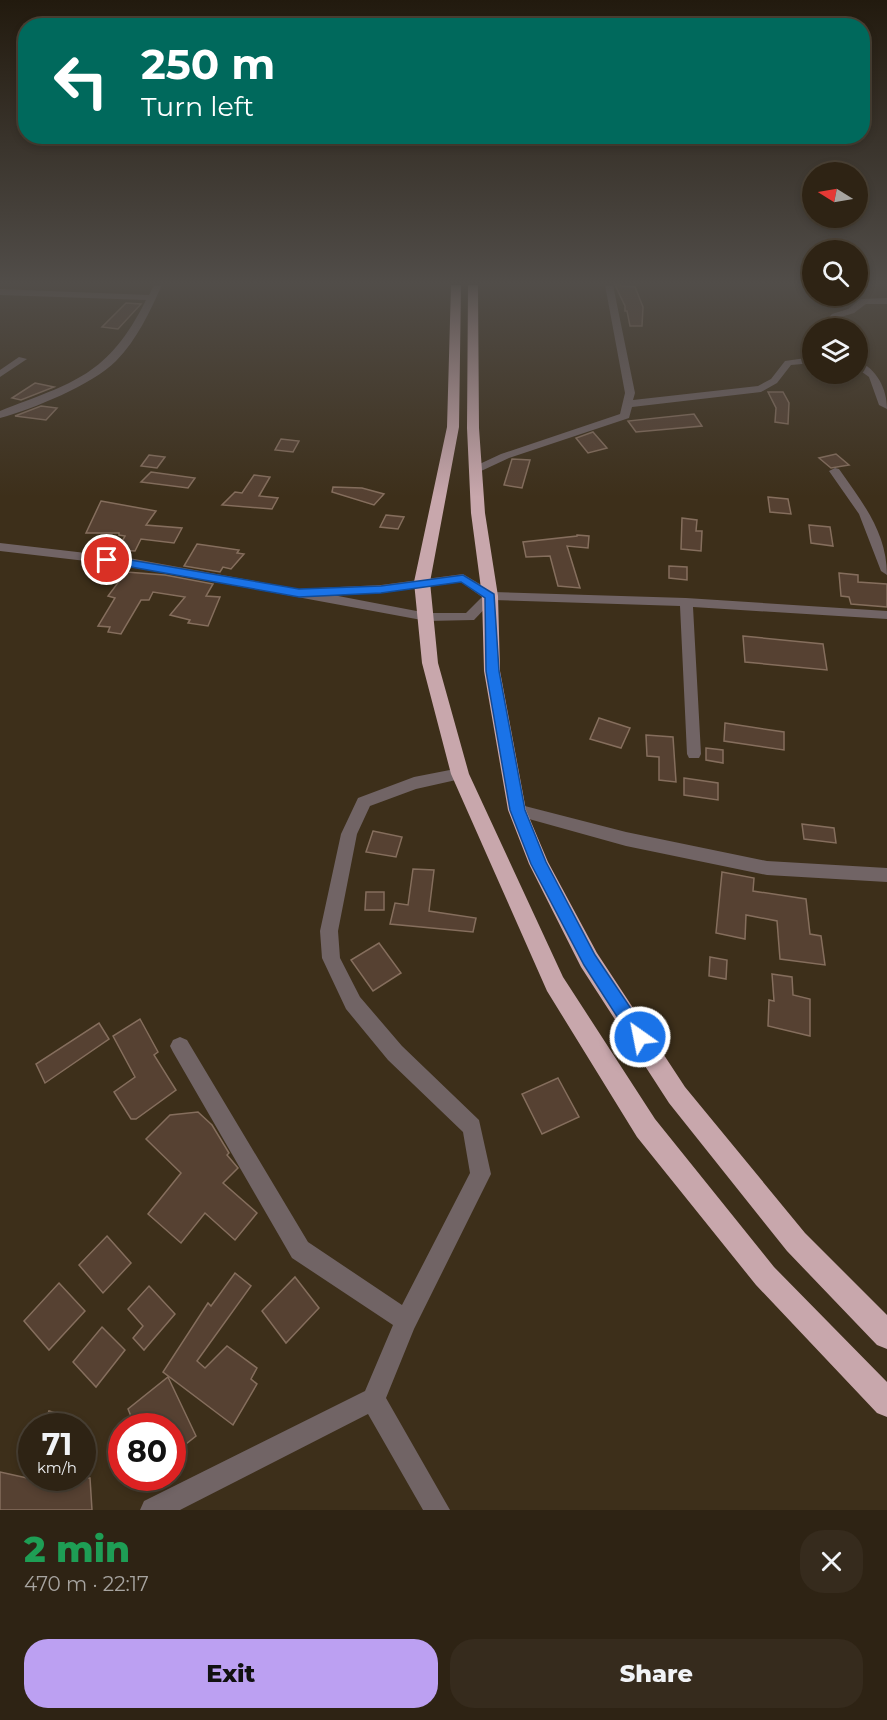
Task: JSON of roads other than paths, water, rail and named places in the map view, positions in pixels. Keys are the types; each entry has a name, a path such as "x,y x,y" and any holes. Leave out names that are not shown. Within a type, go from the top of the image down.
{"highway":[{"path":"455,355 453,428 422,582 430,663 460,774 555,984 646,1128 765,1276 887,1403"},
{"path":"473,355 475,470 478,513 490,596 492,671 517,810 539,864 590,960 677,1095 796,1242 887,1335"}],"street":[{"path":"0,415 79,382 110,363 115,355"},
{"path":"475,470 505,456 626,416 630,393 623,355"},
{"path":"0,374 22,359"},
{"path":"628,404 760,389 774,381 788,363 802,361"},
{"path":"868,372 873,376 884,405 887,406"},
{"path":"873,376 887,376"},
{"path":"835,471 865,514 887,571"},
{"path":"0,548 129,562 427,618 468,617 490,596"},
{"path":"299,593 381,590 422,582 463,579 490,596 686,602 887,615"},
{"path":"686,602 694,754"},
{"path":"153,1510 373,1399 406,1321 481,1174 472,1127 395,1053 353,1003 331,958 328,931 350,834 364,802 414,783 460,774"},
{"path":"517,810 626,839 767,868 887,875"},
{"path":"180,1046 300,1250 406,1321"},
{"path":"373,1399 436,1510"}]}
